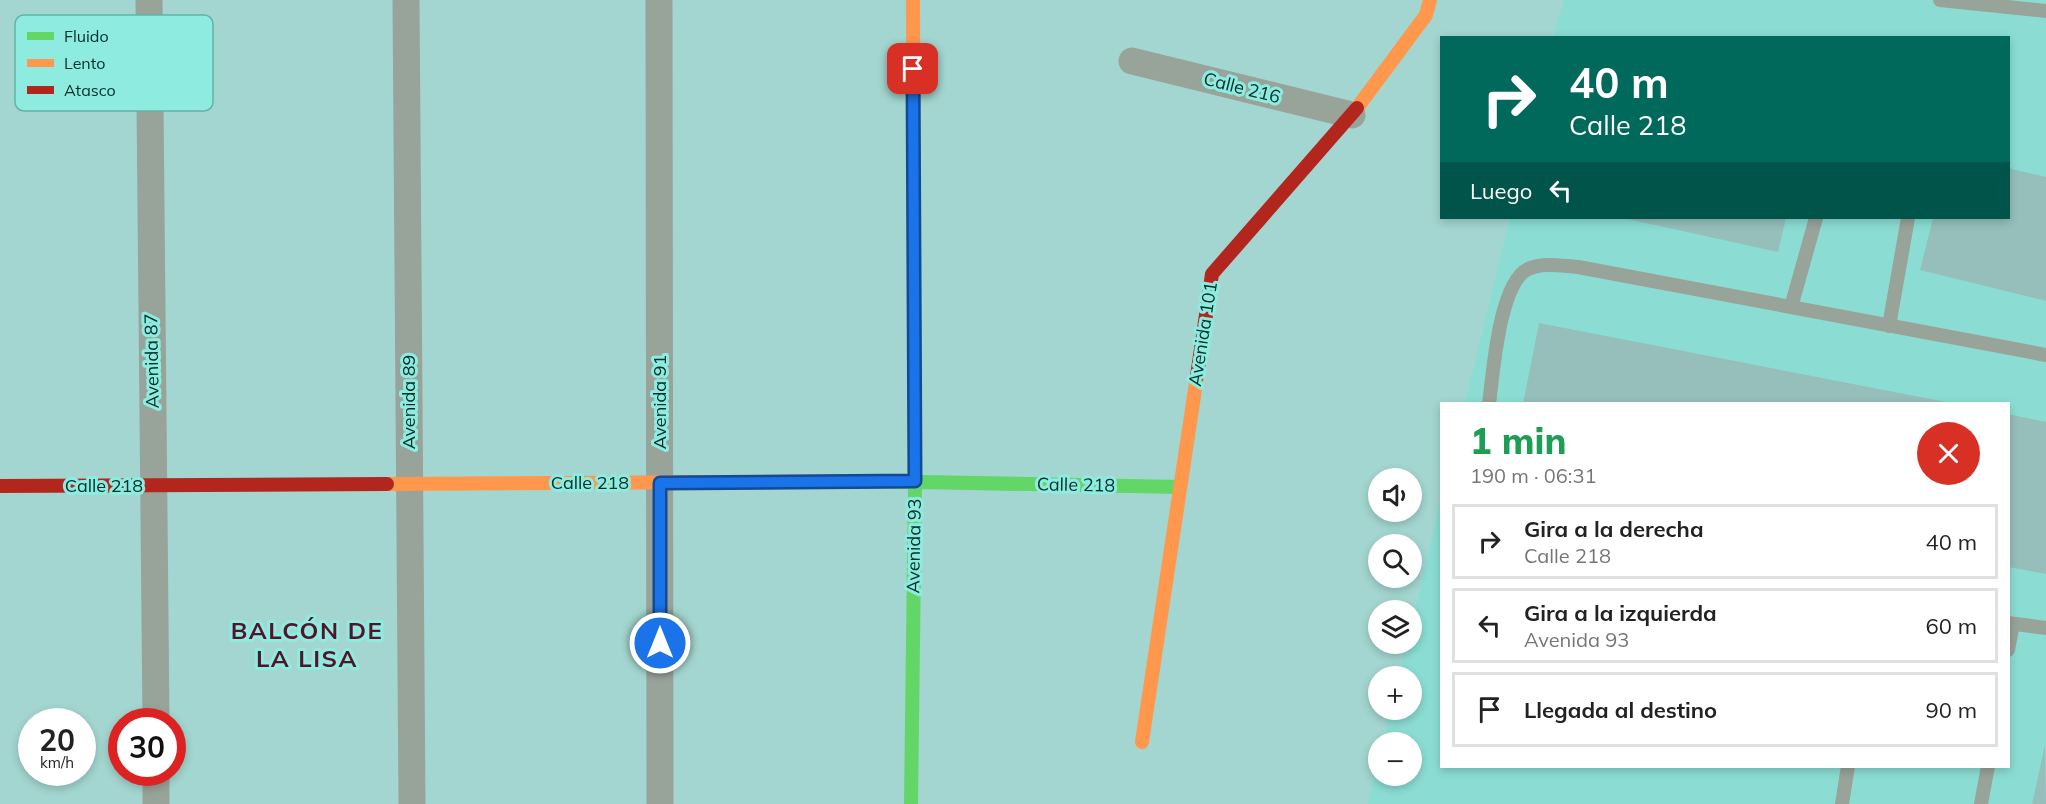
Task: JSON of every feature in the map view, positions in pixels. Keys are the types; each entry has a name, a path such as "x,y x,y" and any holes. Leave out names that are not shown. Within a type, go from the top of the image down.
{"street":[{"name":"Avenida 87","path":"149,0 149,15"},
{"name":"Avenida 89","path":"406,0 412,804"},
{"name":"Avenida 91","path":"659,0 660,804"},
{"name":"Avenida 93","path":"911,804 915,481 913,0"},
{"name":"Avenida 101","path":"1142,742 1212,274 1352,115 1426,15 1430,0"},
{"name":"Calle 216","path":"1132,61 1352,115"},
{"name":"Avenida 87","path":"150,111 156,708"},
{"name":"Calle 218","path":"0,486 915,481 1180,487"},
{"path":"156,786 156,804"}],"lane":[{"path":"1940,0 2046,11"},
{"path":"1791,307 1816,219"},
{"path":"1888,326 1908,219"},
{"path":"1489,402 1502,315 1511,289 1526,270 1543,264 1578,267 2046,355"},
{"path":"2011,623 2046,628"},
{"path":"1842,804 1848,768"},
{"path":"1981,804 1988,768"}],"shaded area":[{"path":"1564,0 2046,0 2046,804 1368,804 1372,786 1422,786 1422,732 1386,732 1388,720 1422,720 1422,666 1402,666 1404,654 1422,654 1422,600 1418,600 1440,503 1440,768 2010,768 2010,402 1465,402 1510,219 2010,219 2010,36 1553,36"}],"building":[{"path":"2010,168 2046,177 2046,301 1920,270 1933,219 2010,219"},
{"path":"1628,219 1786,219 1778,252"},
{"path":"1539,323 1946,402 1523,402"},
{"path":"2010,414 2046,422 2046,574 2010,567"},
{"path":"2045,745 2046,804 2032,804"}],"traffic: fast":[{"path":"911,804 915,481 914,306"},
{"path":"869,481 1180,487"}],"traffic: slow":[{"path":"913,0 914,306"},
{"path":"1357,108 1426,15 1430,0"},
{"path":"1142,742 1197,376"},
{"path":"387,484 869,481"}],"traffic: jam":[{"path":"1197,376 1212,274 1357,108"},
{"path":"0,486 387,484"}],"district":[{"name":"BALCÓN DE LA LISA","path":"307,645"}],"route":[{"path":"660,643 660,483 915,481 913,69"}]}
